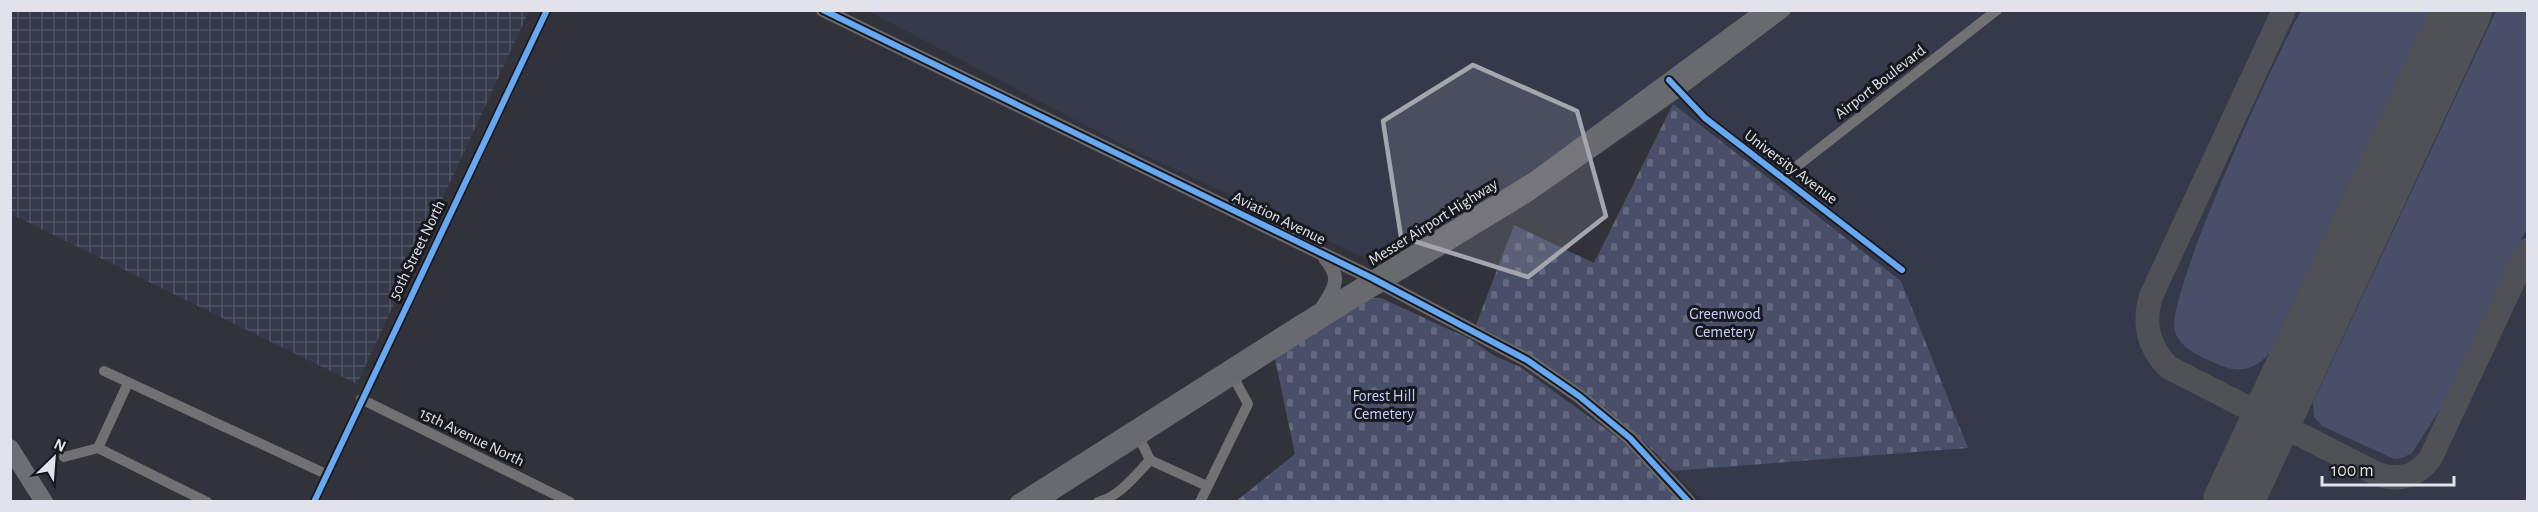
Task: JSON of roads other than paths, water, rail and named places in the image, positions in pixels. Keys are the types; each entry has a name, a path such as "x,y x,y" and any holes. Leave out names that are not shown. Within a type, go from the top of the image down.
{"highway":[{"path":"10,448 44,501"}],"main road":[{"name":"Aviation Avenue","path":"823,10 1378,281 1527,360 1579,396 1630,438 1689,501"},
{"name":"Messer Airport Highway","path":"1039,501 1320,309 1378,281 1403,273 1528,195 1673,85 1763,10"},
{"name":"Messer Airport Highway","path":"1017,501 1234,378 1784,10"},
{"path":"1311,248 1326,259 1336,272 1337,280 1320,309"},
{"path":"1403,273 1406,293 1413,300"}],"street":[{"name":"50th Street North","path":"314,501 547,10"},
{"name":"Airport Boulevard","path":"1783,177 1997,10"},
{"name":"University Avenue","path":"1673,85 1705,118 1902,270"},
{"path":"104,371 326,474"},
{"path":"1200,501 1248,404 1234,378"},
{"path":"98,448 128,383"},
{"name":"15th Avenue North","path":"361,399 570,501"},
{"path":"1137,433 1150,460 1207,486"},
{"path":"64,457 98,448 207,501"},
{"path":"1098,501 1106,500 1127,485 1150,460"}],"park label":[{"name":"Greenwood Cemetery","path":"1725,323"},
{"name":"Forest Hill Cemetery","path":"1384,405"}]}
